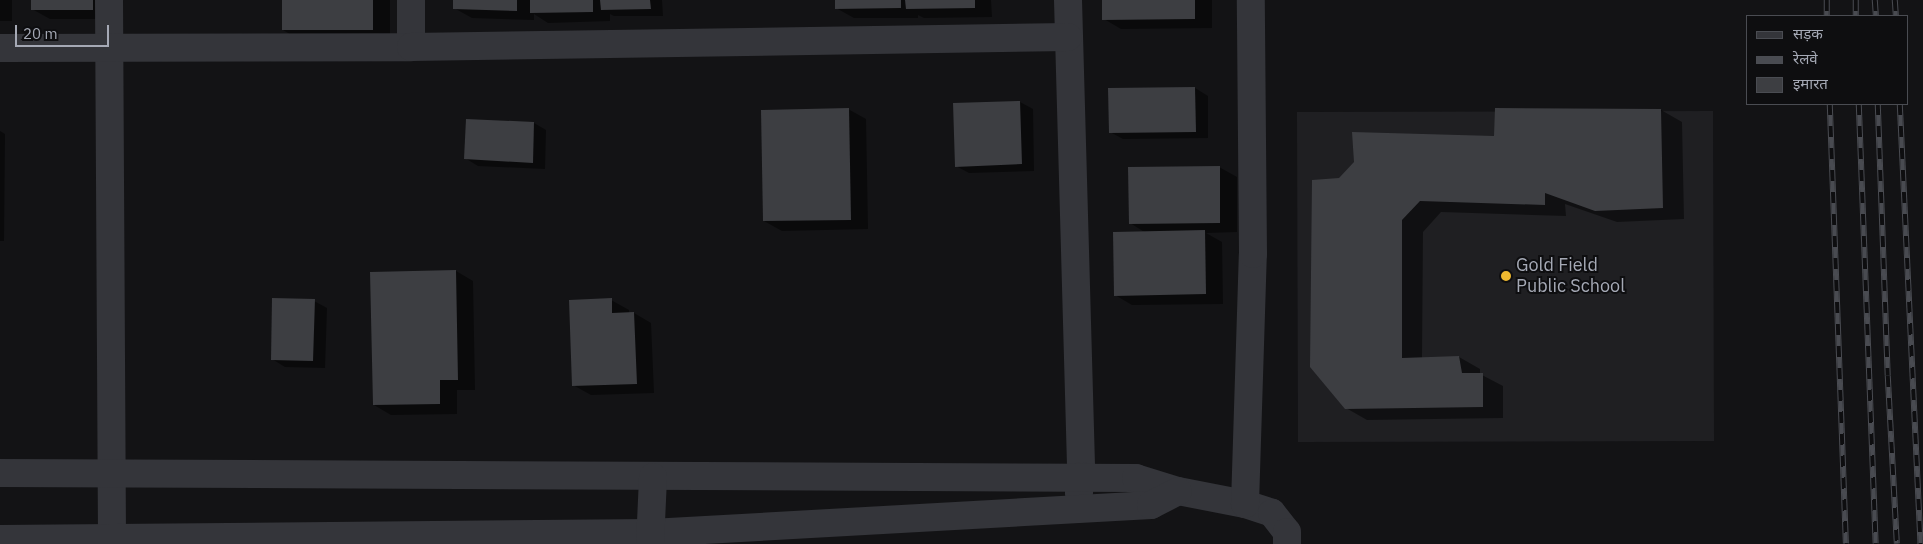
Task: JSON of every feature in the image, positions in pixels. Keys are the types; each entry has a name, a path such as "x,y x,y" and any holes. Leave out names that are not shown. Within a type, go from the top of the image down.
{"street":[{"path":"109,0 112,538"},
{"path":"411,0 411,48"},
{"path":"1068,0 1081,476 1076,508"},
{"path":"1246,504 1253,254 1251,0"},
{"path":"0,48 411,48 1068,37"},
{"path":"0,472 653,476 1081,476 1136,478 1178,491 1246,504 1272,513 1287,532 1287,544"},
{"path":"650,539 653,476"},
{"path":"0,539 650,539 1076,508 1151,505 1178,491"}],"shaded area":[{"name":"Gold Field Public School","path":"1713,111 1714,441 1298,442 1297,112"}],"building":[{"path":"31,0 93,0 93,10 31,10"},
{"path":"282,0 373,0 373,30 282,30"},
{"path":"453,0 517,0 517,11 453,9"},
{"path":"530,0 593,0 593,12 530,13"},
{"path":"600,0 650,0 651,9 601,10"},
{"path":"835,0 901,0 901,8 835,9"},
{"path":"905,0 975,0 975,8 906,9"},
{"path":"1102,0 1195,0 1195,19 1102,20"},
{"path":"1195,87 1196,132 1109,133 1108,88"},
{"path":"1020,101 1022,164 955,167 953,103"},
{"path":"849,108 851,220 763,221 761,110"},
{"path":"1495,108 1661,109 1663,208 1595,211 1545,193 1545,205 1420,201 1402,220 1402,358 1459,356 1462,373 1483,373 1483,407 1345,409 1310,367 1312,180 1339,178 1354,162 1352,132 1494,136"},
{"path":"466,119 534,122 533,163 464,159"},
{"path":"1220,166 1220,223 1129,224 1128,167"},
{"path":"1205,230 1206,294 1114,296 1113,232"},
{"path":"456,270 458,380 440,380 440,404 373,405 370,272"},
{"path":"272,298 315,299 313,361 271,360"},
{"path":"612,298 612,313 634,312 637,384 572,386 569,300"}],"railway":[{"path":"1827,0 1827,15"},
{"path":"1856,0 1856,15"},
{"path":"1875,0 1876,15"},
{"path":"1895,0 1896,15"},
{"path":"1830,105 1846,544"},
{"path":"1859,105 1876,544"},
{"path":"1878,105 1888,376 1897,544"},
{"path":"1900,105 1921,544"}],"place":[{"name":"Gold Field Public School","path":"1506,276"}]}
